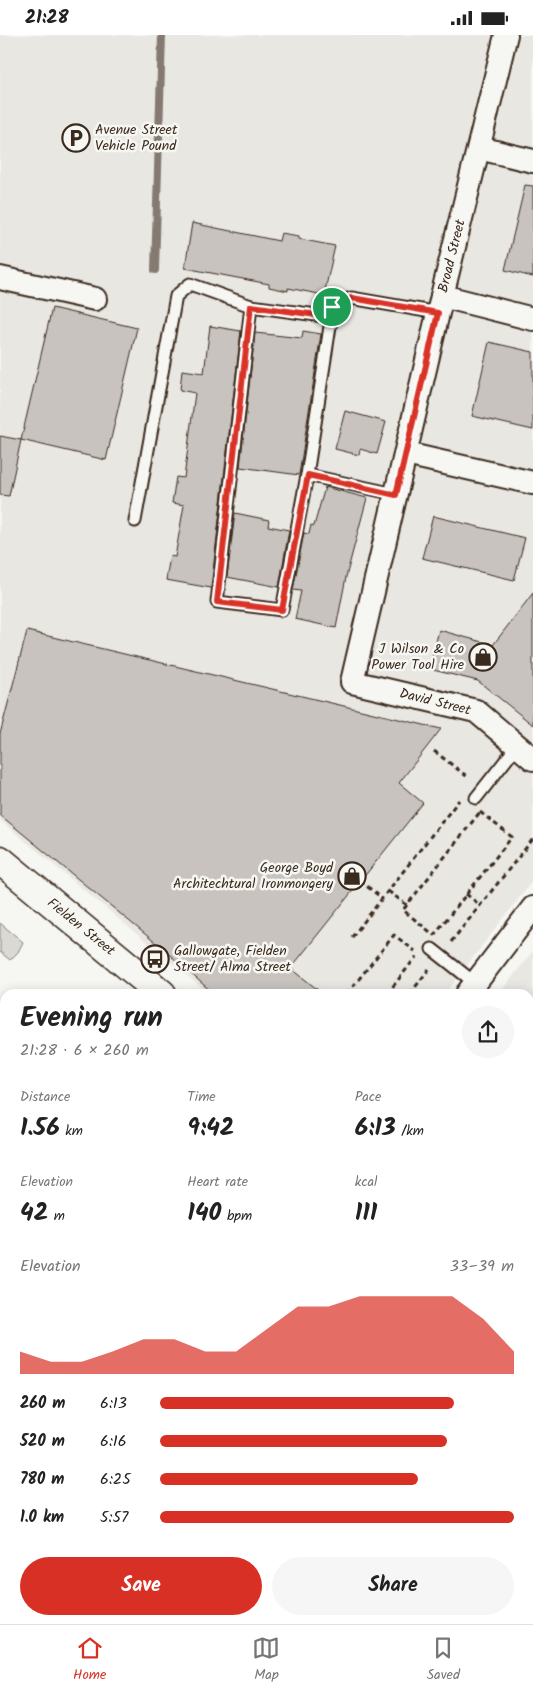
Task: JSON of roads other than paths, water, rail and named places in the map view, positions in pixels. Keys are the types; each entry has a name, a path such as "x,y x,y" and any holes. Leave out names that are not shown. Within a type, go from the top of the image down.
{"main road":[{"name":"Fielden Street","path":"0,860 156,989"}],"street":[{"name":"Broad Street","path":"352,682 440,305 506,35"},
{"path":"479,148 533,161"},
{"path":"0,278 94,299"},
{"path":"440,305 533,319"},
{"path":"406,454 533,483"},
{"name":"David Street","path":"352,682 476,711 525,752"},
{"path":"471,988 533,908"}],"lane":[{"path":"135,521 176,296 190,284 251,306 331,317"},
{"path":"251,306 217,602 282,610 308,475 332,307 352,298 440,305"},
{"path":"308,475 396,495"},
{"path":"476,798 525,752"},
{"path":"432,949 471,988"}],"waterway":[{"path":"155,270 162,35"}],"place":[{"name":"Avenue Street Vehicle Pound","path":"76,138"},
{"name":"J Wilson & Co Power Tool Hire","path":"483,657"},
{"name":"George Boyd Architechtural Ironmongery","path":"352,876"},
{"name":"Gallowgate, Fielden Street/ Alma Street","path":"155,959"}]}
